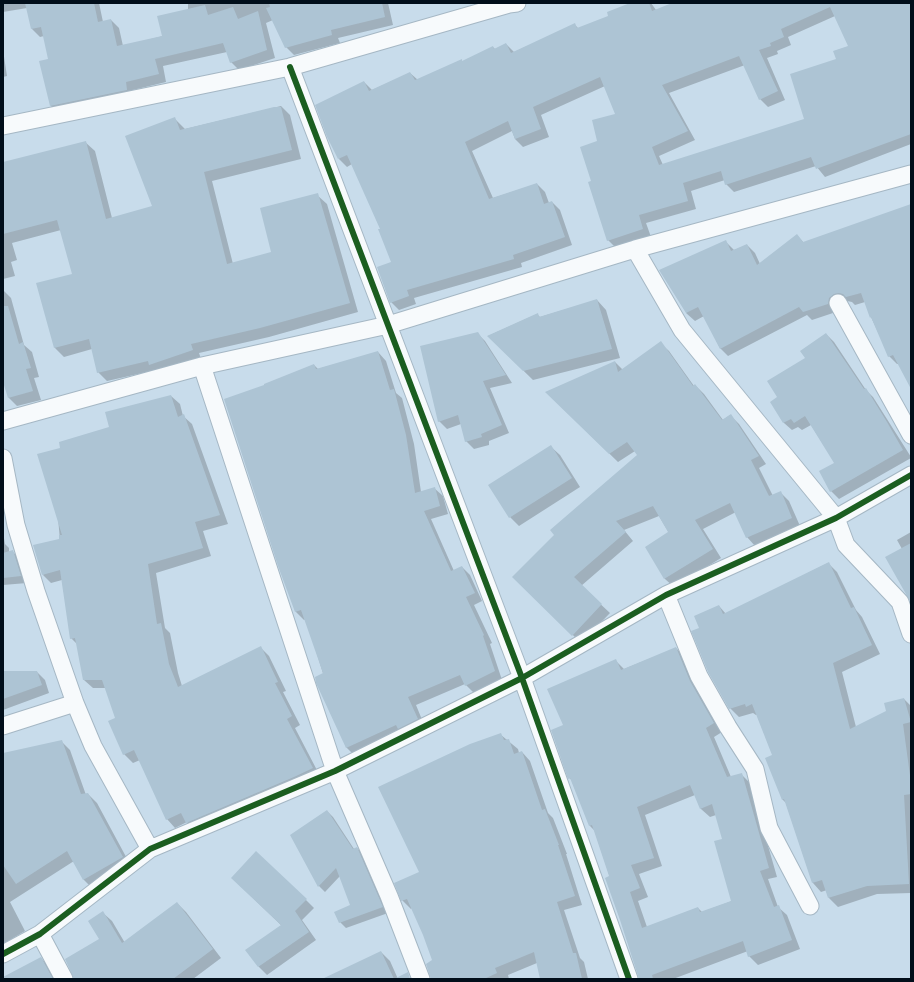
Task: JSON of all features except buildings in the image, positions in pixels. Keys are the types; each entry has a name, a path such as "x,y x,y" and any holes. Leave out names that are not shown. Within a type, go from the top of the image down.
{"street":[{"path":"3,126 290,67 516,3"},
{"path":"290,67 522,678 630,979"},
{"path":"3,421 202,366 388,325 635,249 911,174"},
{"path":"635,249 682,330 836,518 846,545 900,602 911,634"},
{"path":"838,303 911,435"},
{"path":"202,366 335,772 389,896 421,979"},
{"path":"3,458 16,524 36,591 75,703 93,746 150,848"},
{"path":"3,954 40,934 150,848 335,772 522,678 666,595 836,518 911,475"},
{"path":"666,595 699,676 754,769 769,828 810,906"},
{"path":"3,726 75,703"},
{"path":"40,934 64,979"}],"cycle path":[{"path":"290,67 522,678 629,979"},
{"path":"3,954 40,934 150,849 335,771 522,678 666,595 836,518 911,475"}]}
